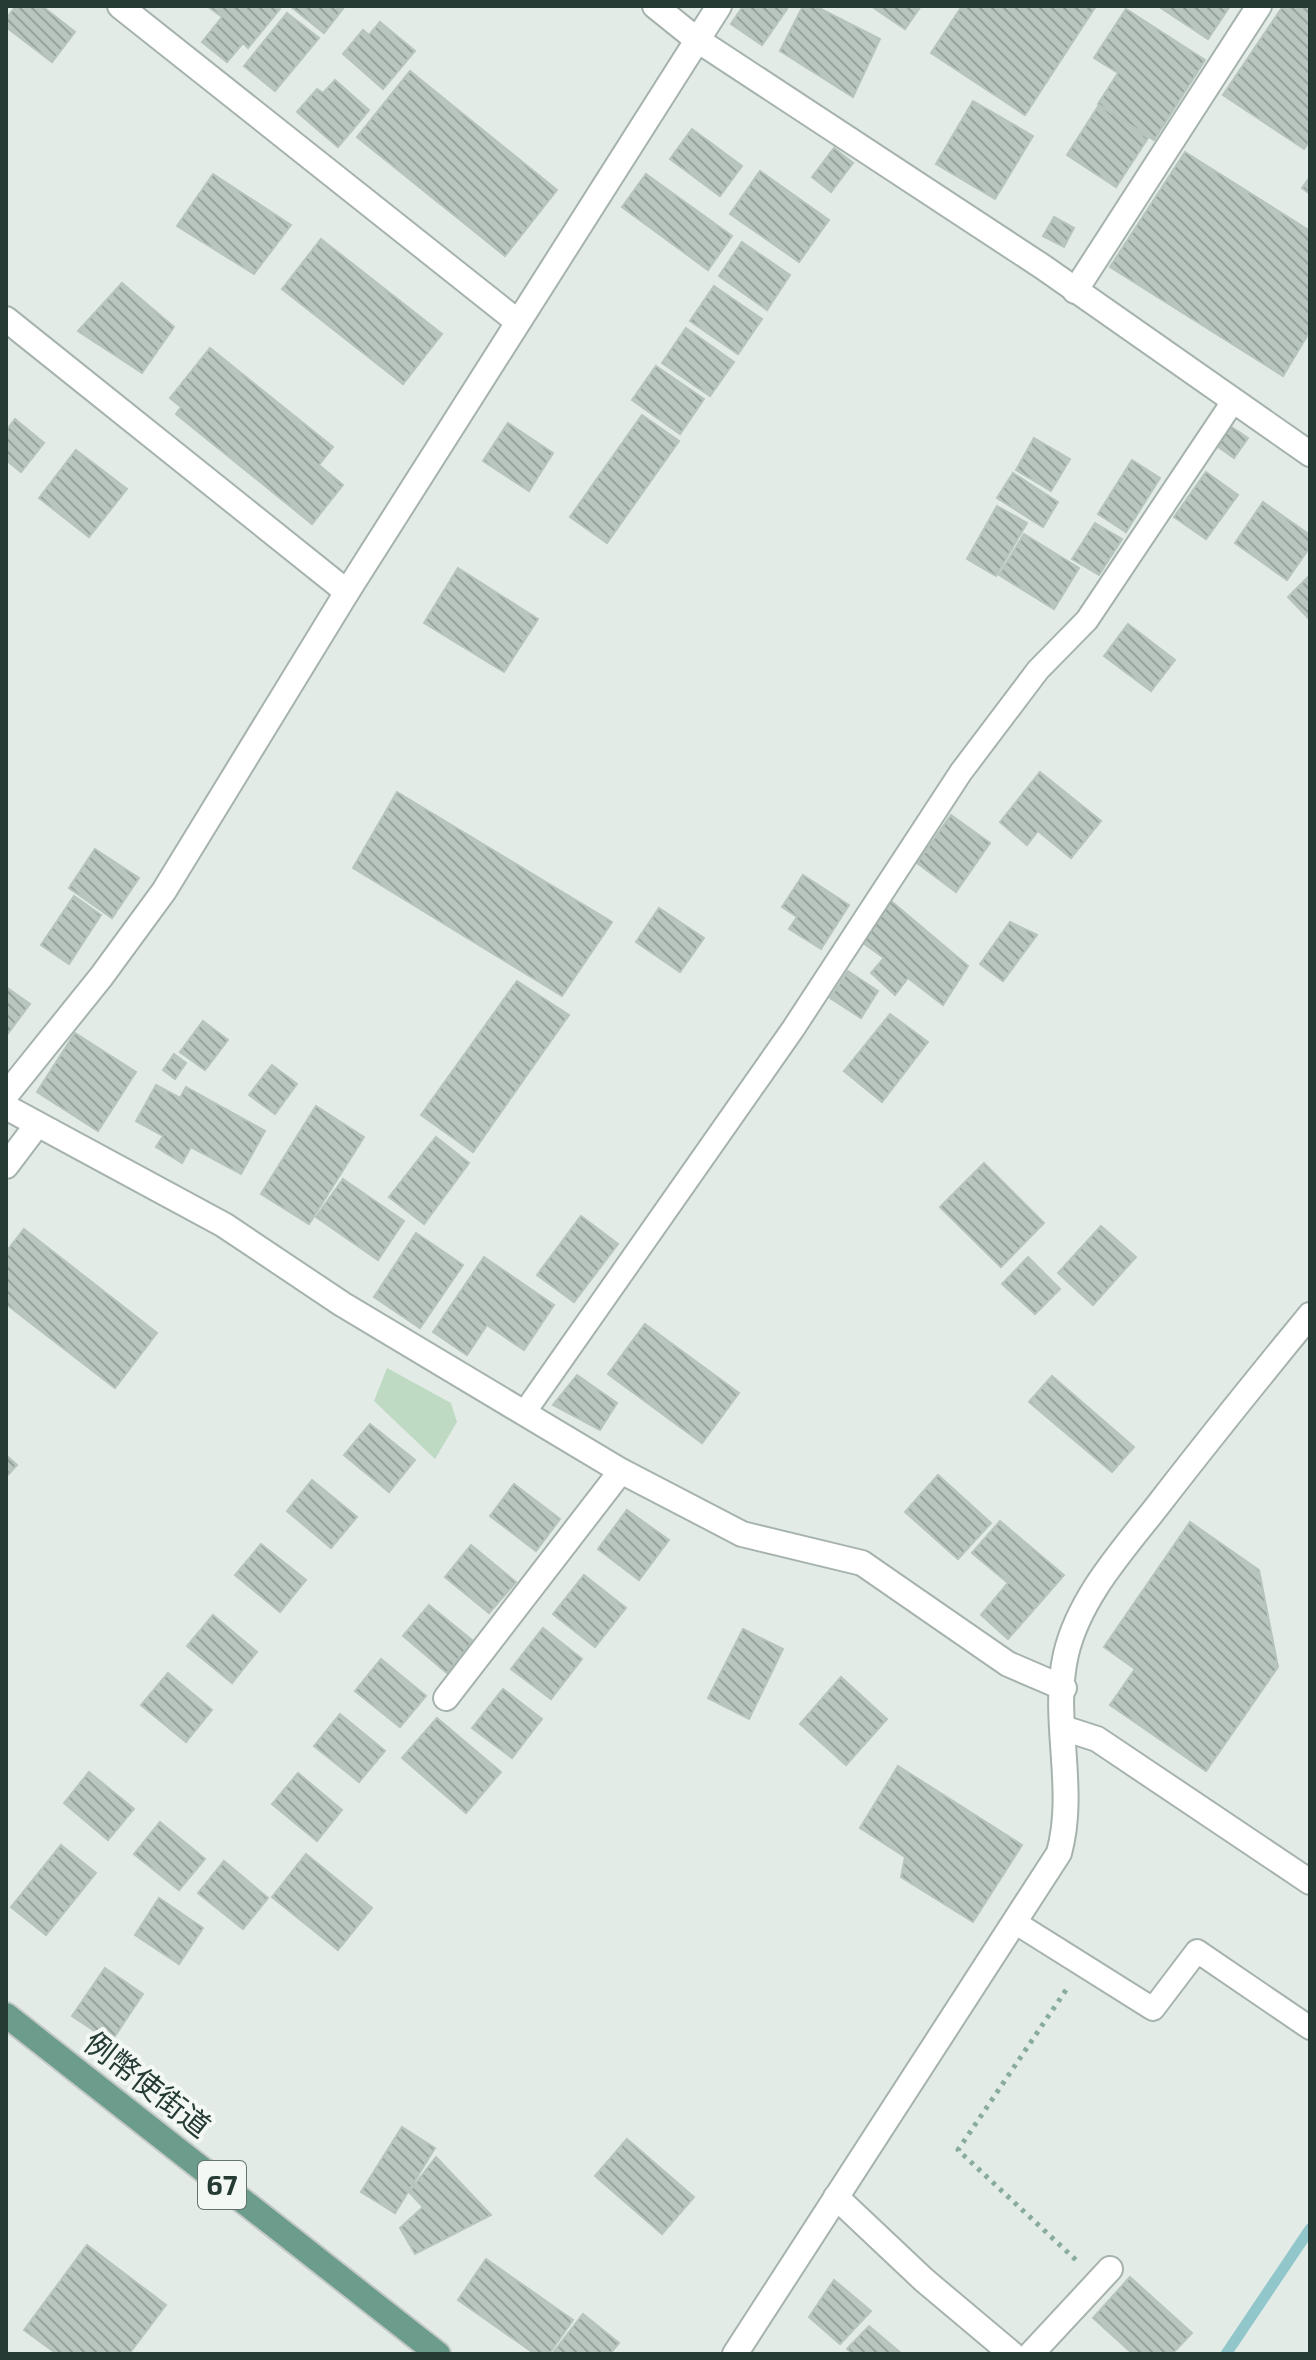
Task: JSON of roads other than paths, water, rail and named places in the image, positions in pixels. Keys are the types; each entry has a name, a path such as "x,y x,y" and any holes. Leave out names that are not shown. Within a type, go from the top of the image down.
{"main road":[{"name":"例幣使街道","path":"6,2015 438,2354"}],"street":[{"path":"120,6 518,322"},
{"path":"655,6 696,39 1075,291 1232,403 1310,454"},
{"path":"6,1095 101,977 164,891 347,592 719,6"},
{"path":"1075,291 1259,6"},
{"path":"6,319 347,592"},
{"path":"6,1107 224,1225 342,1304 621,1471 742,1534 862,1563 1008,1664 1064,1688"},
{"path":"6,1166 37,1125"},
{"path":"735,2354 1059,1853 1065,1829 1063,1728 1066,1654 1093,1591 1310,1315"},
{"path":"446,1698 621,1471"},
{"path":"1063,1728 1097,1739 1310,1882"},
{"path":"836,2197 924,2280 1012,2354"},
{"path":"1031,2354 1105,2275"}],"lane":[{"path":"524,1413 793,1029 961,772 1038,670 1087,620 1232,403"},
{"path":"1016,1923 1153,2009 1197,1951 1310,2028"}],"waterway":[{"path":"1226,2354 1310,2229"}]}
